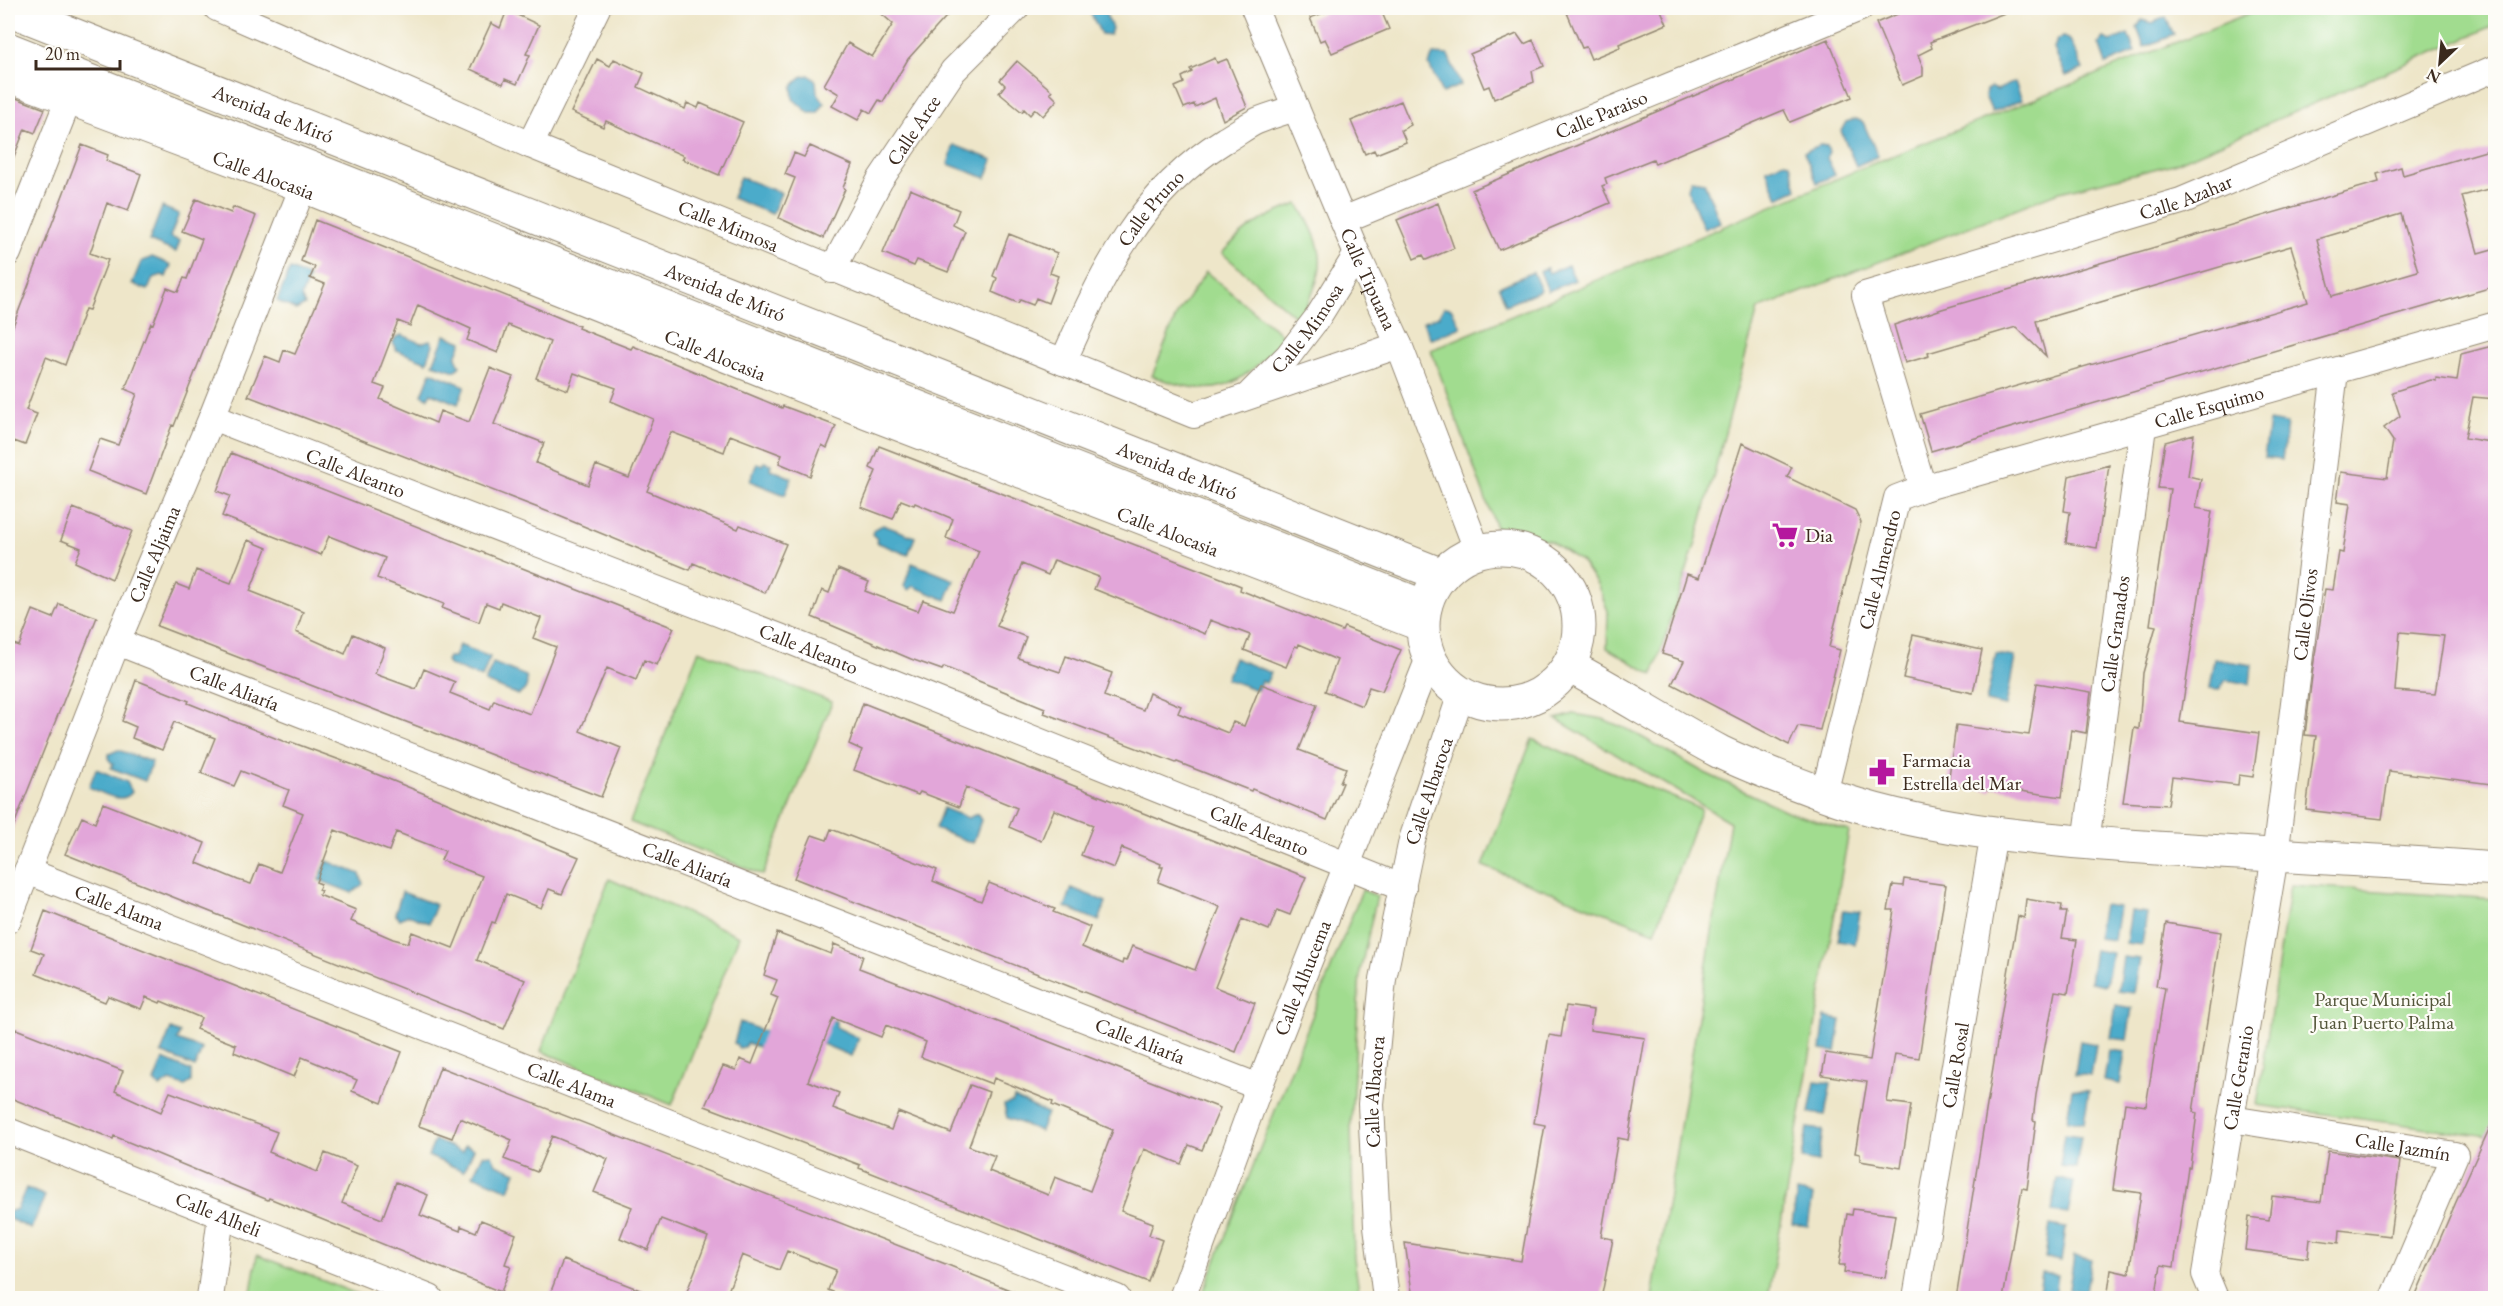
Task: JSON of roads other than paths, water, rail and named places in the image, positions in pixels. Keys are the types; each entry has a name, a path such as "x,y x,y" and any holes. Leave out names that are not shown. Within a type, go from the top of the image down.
{"main road":[{"name":"Avenida de Miró","path":"8,9 1442,575"},
{"name":"Avenida de Miró","path":"8,50 1426,631"},
{"path":"1486,549 1512,549 1536,557 1557,572 1572,592 1579,617 1578,642 1569,666 1553,685 1533,698 1509,704 1484,703 1461,694 1443,679 1426,631 1432,590 1442,575 1462,558 1478,552 1486,549"},
{"path":"1569,666 1722,752 1824,794 1891,814 1994,833 2086,842 2275,856 2403,861 2496,869"}],"street":[{"name":"Calle Mimosa","path":"220,8 530,145 832,270 1194,415 1400,345"},
{"path":"530,145 597,8"},
{"name":"Calle Arce","path":"832,270 880,180 953,71 1016,8"},
{"name":"Calle Tipuana","path":"1254,8 1357,254 1400,345 1478,552"},
{"name":"Calle Paraiso","path":"1343,220 1860,8"},
{"name":"Calle Azahar","path":"1923,488 1865,295 2181,201 2496,68"},
{"name":"Calle Alocasia","path":"8,79 302,189 868,416 1426,631"},
{"path":"8,253 68,101"},
{"name":"Calle Pruno","path":"1063,362 1105,273 1126,236 1159,193 1207,151 1256,122 1296,108"},
{"name":"Calle Aljaima","path":"8,920 117,642 212,417 302,189"},
{"name":"Calle Mimosa","path":"1247,397 1288,356 1318,317 1357,254"},
{"name":"Calle Esquimo","path":"1923,488 2496,325"},
{"name":"Calle Olivos","path":"2275,856 2335,372"},
{"name":"Calle Aleanto","path":"212,417 780,637 1403,888"},
{"name":"Calle Granados","path":"2086,842 2143,427"},
{"name":"Calle Almendro","path":"1824,794 1897,498 1923,488"},
{"name":"Calle Alhucema","path":"1182,1299 1259,1087 1348,864 1426,631"},
{"name":"Calle Aliaría","path":"117,642 1259,1087"},
{"name":"Calle Albaroca","path":"1403,888 1412,840 1461,694"},
{"name":"Calle Rosal","path":"1916,1299 1994,833"},
{"name":"Calle Geranio","path":"2205,1274 2275,856"},
{"name":"Calle Alama","path":"27,871 1117,1299"},
{"name":"Calle Albacora","path":"1386,1299 1377,1226 1371,1104 1383,979 1403,888"},
{"name":"Calle Jazmín","path":"2230,1119 2456,1155 2394,1299"},
{"name":"Calle Alheli","path":"8,1131 430,1299"},
{"path":"210,1299 220,1216"},
{"path":"2193,1299 2205,1274"},
{"path":"2205,1274 2215,1299"}],"water":[{"path":"1088,8 1103,8 1112,28 1110,35 1101,34"},
{"path":"2166,17 2174,35 2144,47 2137,27 2142,20 2152,23"},
{"path":"2128,34 2135,52 2106,64 2099,44 2104,38 2111,41"},
{"path":"2063,37 2070,40 2083,69 2066,76 2054,49 2057,39"},
{"path":"1433,54 1448,55 1461,85 1442,93 1429,65"},
{"path":"809,75 816,81 817,92 824,103 818,113 809,113 793,99 792,87 801,77"},
{"path":"2015,82 2022,100 1992,112 1985,96 1986,90 1991,87 1997,90"},
{"path":"1856,119 1863,122 1878,156 1856,166 1841,131 1846,122"},
{"path":"954,145 993,160 986,178 948,164"},
{"path":"1820,145 1827,146 1829,152 1827,158 1835,175 1817,183 1804,152"},
{"path":"1784,162 1790,163 1797,189 1778,198 1766,169"},
{"path":"740,177 781,193 772,214 732,198"},
{"path":"1691,180 1704,182 1720,222 1704,229 1687,189"},
{"path":"162,207 179,214 170,237 180,241 176,252 149,241"},
{"path":"152,257 171,265 166,277 162,275 153,278 148,290 132,284 141,262"},
{"path":"1568,265 1575,280 1548,291 1540,271 1547,268 1549,273"},
{"path":"290,269 309,277 301,297 305,305 296,310 277,301"},
{"path":"1533,272 1541,290 1506,305 1499,287"},
{"path":"1444,307 1451,308 1461,327 1431,339 1423,322 1439,316"},
{"path":"402,335 421,343 430,340 433,345 427,362 396,350 393,343 396,337"},
{"path":"445,335 462,342 456,357 460,366 455,371 433,364"},
{"path":"431,372 465,386 458,404 431,393 428,398 422,395"},
{"path":"2269,421 2287,424 2282,460 2264,458"},
{"path":"764,462 771,464 770,469 792,478 785,495 750,481 757,463 762,465"},
{"path":"883,525 915,537 908,555 876,542 877,539 872,534 874,529"},
{"path":"912,563 954,580 946,600 913,586 908,590 904,586"},
{"path":"459,645 490,657 482,678 449,665 446,661 448,657 454,657"},
{"path":"1996,654 2015,657 2006,706 1986,702"},
{"path":"1234,658 1271,673 1266,683 1261,681 1257,690 1226,679"},
{"path":"2214,659 2252,665 2250,684 2226,680 2219,690 2209,689"},
{"path":"493,663 526,676 525,689 518,695 485,682"},
{"path":"118,750 152,762 145,781 111,768 113,764 109,760 109,754"},
{"path":"96,769 127,782 132,792 123,798 117,798 89,787"},
{"path":"943,808 968,818 977,814 981,820 973,843 935,829"},
{"path":"327,861 360,874 363,884 352,893 319,880"},
{"path":"1072,888 1106,902 1099,921 1065,907"},
{"path":"402,892 436,905 429,923 408,915 400,919 395,914"},
{"path":"2103,905 2119,907 2114,940 2097,938"},
{"path":"1843,910 1860,912 1855,944 1838,941"},
{"path":"2131,911 2147,913 2142,945 2126,943"},
{"path":"2095,950 2112,953 2106,985 2090,982"},
{"path":"2123,957 2140,959 2134,993 2118,991"},
{"path":"2116,1005 2132,1008 2127,1040 2111,1038"},
{"path":"1825,1017 1841,1020 1836,1052 1821,1050"},
{"path":"829,1020 836,1021 836,1027 859,1038 851,1056 818,1042"},
{"path":"740,1022 773,1035 767,1050 747,1043 744,1047 739,1048 734,1043"},
{"path":"171,1029 180,1033 177,1040 202,1049 195,1067 161,1053"},
{"path":"2080,1041 2096,1044 2091,1076 2075,1074"},
{"path":"2109,1050 2125,1052 2120,1084 2104,1081"},
{"path":"163,1059 191,1071 191,1082 185,1086 170,1081 160,1087 154,1082"},
{"path":"1815,1081 1831,1083 1825,1115 1809,1113"},
{"path":"2072,1089 2089,1091 2084,1123 2067,1120"},
{"path":"1014,1098 1047,1113 1040,1131 1007,1118 1004,1105 1013,1102"},
{"path":"1807,1128 1823,1130 1818,1162 1802,1159"},
{"path":"2065,1134 2081,1136 2076,1168 2060,1166"},
{"path":"435,1140 462,1152 465,1145 474,1149 464,1171 428,1156"},
{"path":"483,1155 492,1155 496,1164 516,1172 509,1190 473,1175"},
{"path":"2057,1179 2074,1182 2068,1214 2052,1212"},
{"path":"26,1188 45,1196 31,1229 10,1219 9,1212 17,1209"},
{"path":"1797,1192 1813,1195 1808,1226 1792,1224"},
{"path":"2050,1225 2066,1228 2061,1261 2045,1258"},
{"path":"2074,1256 2091,1259 2086,1292 2069,1289"},
{"path":"2042,1273 2058,1275 2055,1298 2038,1298"}],"place":[{"name":"Dia","path":"1785,535"},
{"name":"Farmacia Estrella del Mar","path":"1882,772"}],"park label":[{"name":"Parque Municipal Juan Puerto Palma","path":"2383,1010"}]}
